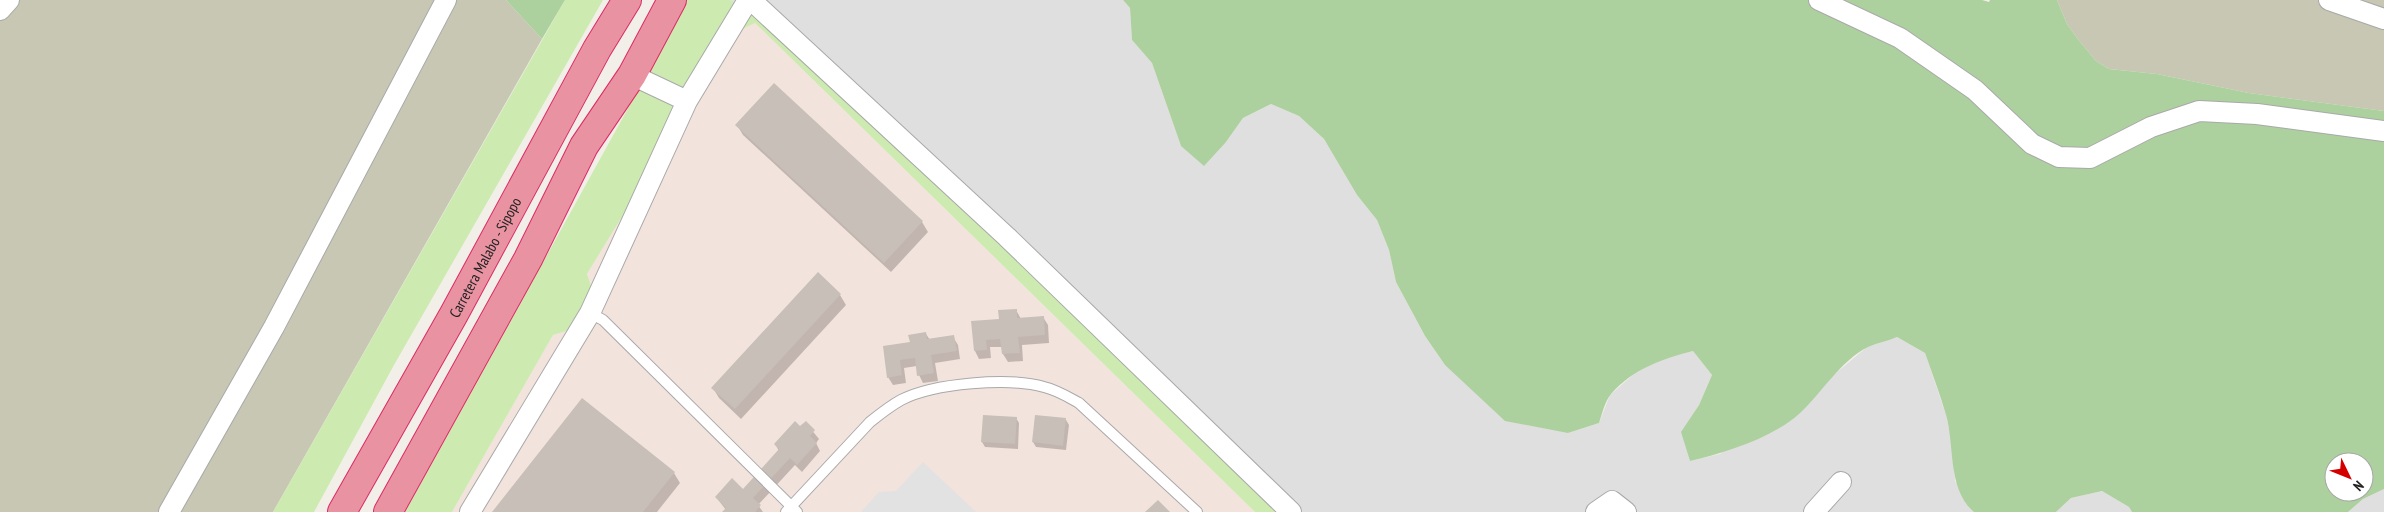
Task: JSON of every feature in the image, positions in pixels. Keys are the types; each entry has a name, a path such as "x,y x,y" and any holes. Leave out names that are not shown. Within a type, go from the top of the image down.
{"highway":[{"name":"Carretera Malabo - Sipopo","path":"342,512 454,314 597,49 626,0"},
{"path":"388,512 528,259 584,146 632,75 672,0"}],"street":[{"path":"0,10 9,0"},
{"path":"169,512 274,327 446,0"},
{"path":"470,512 590,313 687,100 750,0 1007,237 1291,512"},
{"path":"1818,0 1900,38 1975,90 2032,144 2059,157 2090,158 2151,127 2198,111 2257,114 2384,131"},
{"path":"2329,0 2384,19"},
{"path":"632,75 687,100"},
{"path":"1814,512 1841,482"},
{"path":"1596,512 1612,501 1626,512"}],"lane":[{"path":"590,313 603,320 791,510 870,422 902,400 922,391 987,383 1044,386 1060,392 1079,403 1197,512"}],"shaded area":[{"path":"0,0 506,0 542,39 273,512 0,512"},
{"path":"730,0 1123,0 1130,8 1132,40 1152,63 1181,146 1226,142 1243,118 1271,104 1299,116 1324,139 1357,195 1377,220 1389,250 1396,282 1425,336 1445,365 1568,433 1599,423 1610,395 1634,374 1663,358 1693,351 1712,375 1699,405 1682,432 1690,461 1720,454 1842,368 1867,347 1897,337 1925,353 1946,415 1953,446 1955,481 1974,512 1303,512 952,177 794,33"},
{"path":"2057,0 2384,0 2384,111 2249,93 2157,74 2109,69 2096,61 2077,38 2067,24"},
{"path":"755,23 1255,512 452,512 553,335 603,320 587,274 734,33"},
{"path":"923,462 976,512 861,512 879,492 896,491"},
{"path":"2384,489 2384,512 2348,512 2360,502 2374,502 2374,494"},
{"path":"2102,491 2129,507 2132,512 2056,512 2071,498"}],"green space":[{"path":"506,0 565,0 542,39"},
{"path":"565,0 603,0 394,365 314,512 273,512"},
{"path":"685,0 730,0 794,33 952,177 1303,512 1255,512 755,23 734,33 587,274 603,320 553,335 452,512 405,512 626,112"},
{"path":"1123,0 1982,0 1989,2 1990,0 2057,0 2067,24 2077,38 2096,61 2109,69 2157,74 2249,93 2384,111 2384,489 2374,494 2374,452 2324,452 2324,502 2360,502 2348,512 2132,512 2129,507 2102,491 2071,498 2056,512 1974,512 1965,502 1960,492 1953,466 1946,415 1925,353 1897,337 1868,347 1849,360 1807,406 1788,423 1762,437 1732,449 1690,461 1681,432 1699,405 1712,375 1693,351 1649,366 1629,378 1609,397 1599,423 1568,433 1505,421 1445,365 1425,336 1396,282 1389,250 1377,220 1357,195 1324,139 1299,116 1271,104 1243,118 1226,142 1204,166 1181,146 1152,63 1132,40 1130,8"}],"building":[{"path":"774,83 923,221 884,263 735,125"},
{"path":"818,272 841,294 735,409 711,388"},
{"path":"1017,309 1017,318 1044,316 1045,335 1018,337 1020,353 1002,354 1000,339 986,340 987,350 974,351 971,321 999,319 998,310"},
{"path":"926,332 927,339 954,335 957,351 931,355 934,373 917,376 915,358 900,360 902,375 887,378 883,346 910,342 908,335"},
{"path":"582,398 675,472 643,512 492,512"},
{"path":"983,415 1017,417 1015,444 981,442"},
{"path":"1035,415 1066,418 1063,446 1032,442"},
{"path":"795,421 800,426 806,421 815,430 810,436 817,443 797,465 790,458 753,498 761,505 755,512 722,512 726,508 715,497 732,478 743,489 779,449 774,444"},
{"path":"1158,500 1170,512 1145,512"}]}
